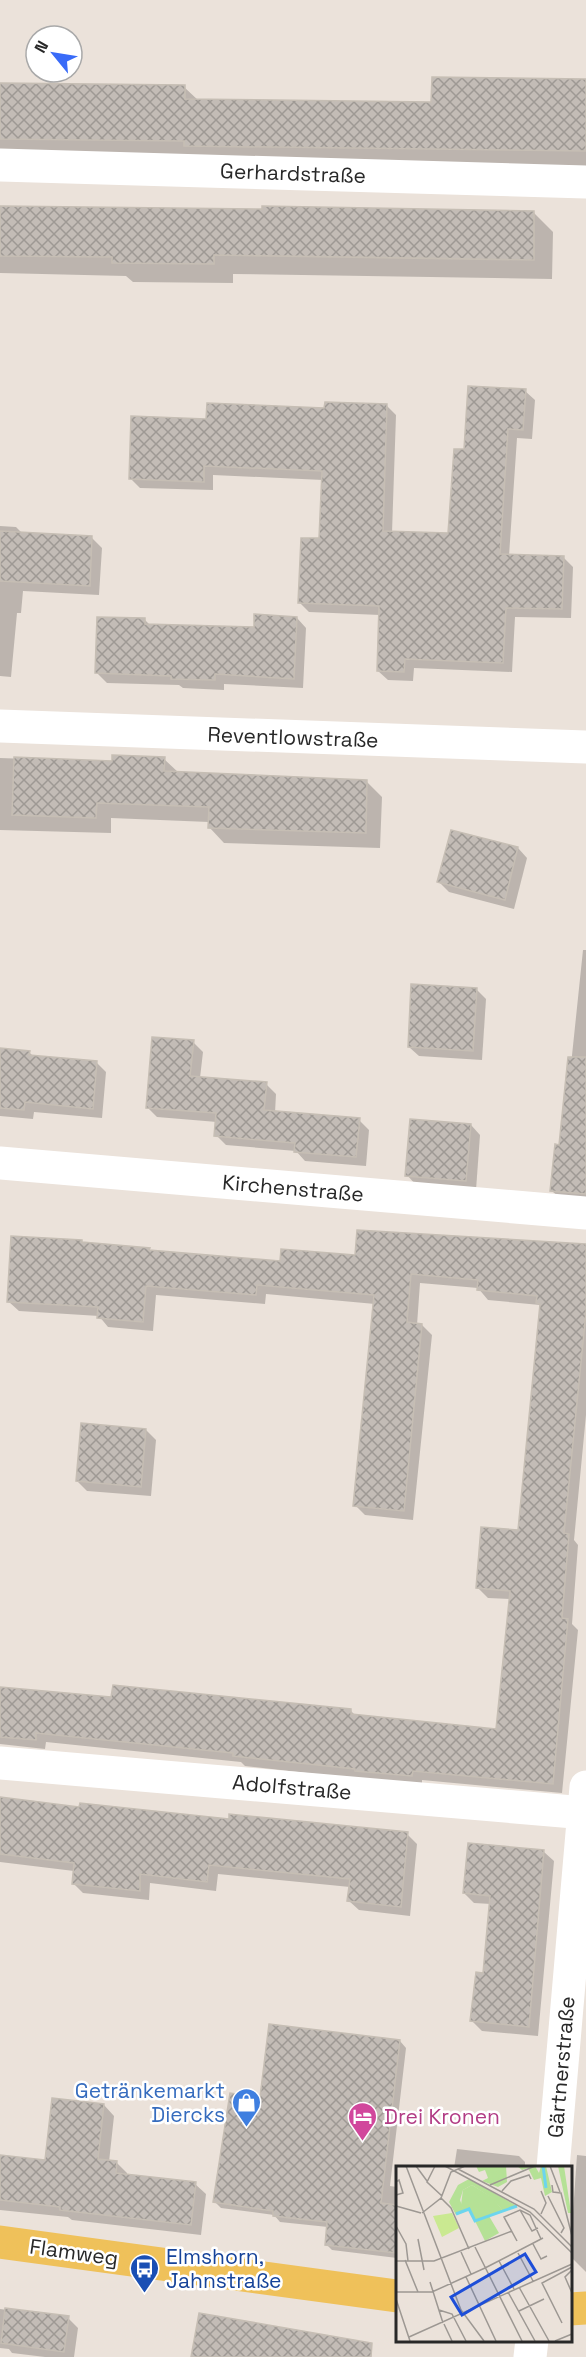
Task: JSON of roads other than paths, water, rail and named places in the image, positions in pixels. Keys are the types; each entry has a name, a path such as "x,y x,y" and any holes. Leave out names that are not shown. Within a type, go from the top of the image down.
{"main road":[{"name":"Flamweg","path":"0,2242 396,2296"},
{"path":"571,2309 586,2308"}],"street":[{"name":"Gerhardstraße","path":"0,165 586,182"},
{"name":"Reventlowstraße","path":"0,726 586,747"},
{"name":"Kirchenstraße","path":"0,1163 586,1213"},
{"name":"Adolfstraße","path":"0,1763 585,1804"},
{"name":"Gärtnerstraße","path":"553,2166 585,1804"},
{"path":"530,2357 532,2342"}],"place":[{"name":"Getränkemarkt Diercks","path":"246,2128"},
{"name":"Drei Kronen","path":"363,2142"},
{"name":"Elmshorn, Jahnstraße","path":"145,2294"}]}
